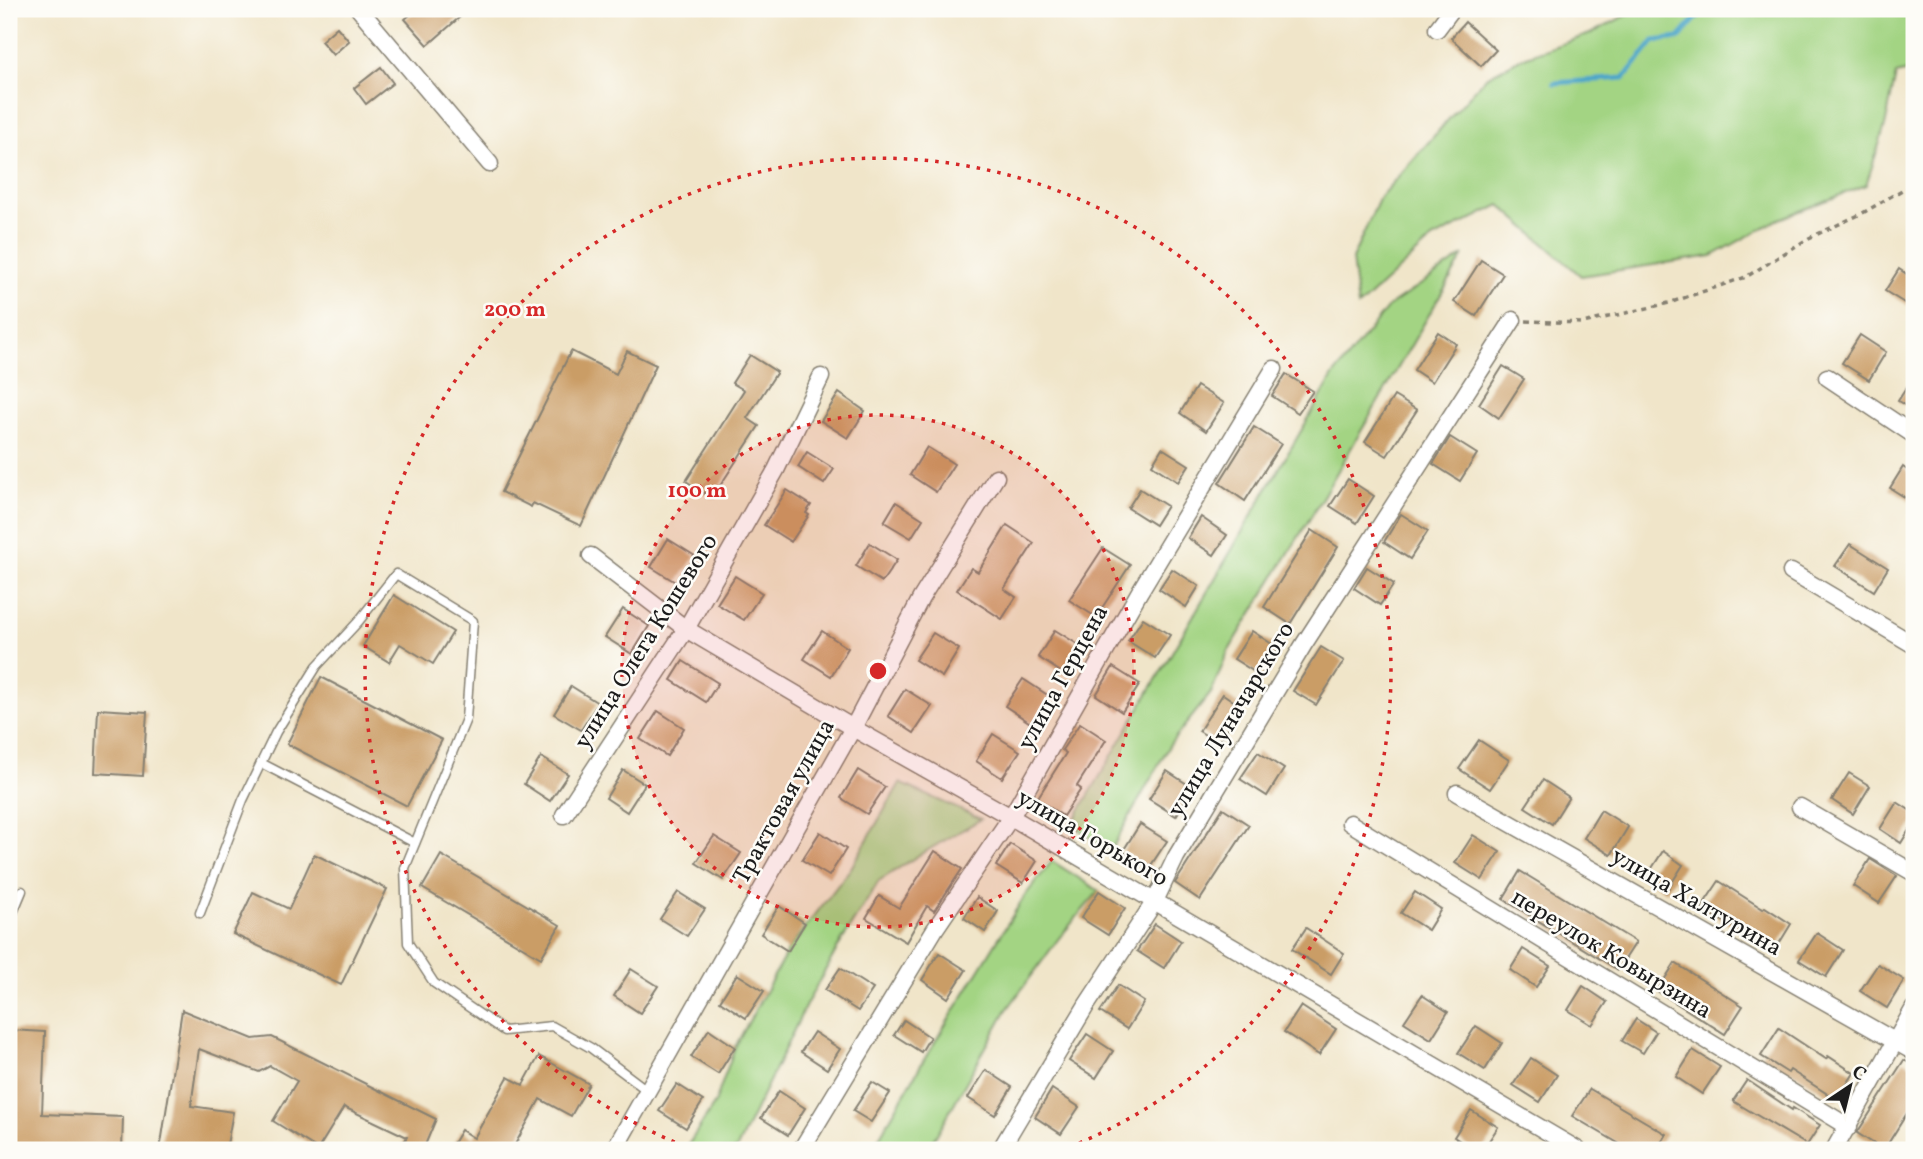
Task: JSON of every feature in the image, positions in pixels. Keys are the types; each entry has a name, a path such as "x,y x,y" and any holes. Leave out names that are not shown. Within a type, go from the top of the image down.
{"street":[{"path":"359,9 490,164"},
{"path":"1437,29 1452,9"},
{"name":"улица Луначарского","path":"1000,1150 1086,1006 1155,901 1176,857 1304,644 1513,320"},
{"name":"улица Герцена","path":"801,1150 935,929 1012,817 1140,591 1274,369"},
{"name":"улица Олега Кошевого","path":"564,816 687,629 776,470 821,377"},
{"path":"1827,377 1914,435"},
{"name":"Трактовая улица","path":"614,1150 853,728 921,598 996,477"},
{"name":"улица Горького","path":"591,556 687,629 1577,1150"},
{"path":"1791,572 1914,645"},
{"name":"улица Халтурина","path":"1457,793 1914,1052"},
{"path":"1800,807 1914,873"},
{"name":"переулок Ковырзина","path":"1350,823 1849,1127"},
{"path":"1834,1150 1914,1007"}],"lane":[{"path":"200,913 243,800 276,732 317,666 358,622 396,574 473,621 466,719 405,868 408,943 435,983 504,1031 552,1026 591,1048 648,1091"},
{"path":"261,763 415,842"},
{"path":"9,922 22,891"}],"path":[{"path":"1513,320 1583,323 1669,303 1746,277 1809,238 1861,214 1914,183"}],"green space":[{"path":"1638,9 1914,9 1914,70 1896,74 1885,126 1866,185 1777,220 1712,256 1581,276 1500,205 1432,239 1358,307 1352,259 1380,197 1486,77 1524,57 1590,34"},
{"path":"1464,255 1312,515 1228,652 1211,693 1170,744 1110,852 1072,824 1333,376 1388,307"},
{"path":"900,783 981,819 879,881 807,1003 736,1150 685,1150 715,1103 735,1047 788,950 851,868"},
{"path":"1052,861 1099,891 1059,938 1006,1011 936,1136 924,1150 872,1150 1024,897"}],"building":[{"path":"417,9 469,9 428,45 405,19"},
{"path":"1465,22 1496,50 1481,66 1451,38"},
{"path":"337,27 349,41 333,55 321,41"},
{"path":"381,67 393,83 366,104 354,88"},
{"path":"1481,260 1503,274 1476,316 1454,302"},
{"path":"1899,269 1914,279 1914,309 1885,291"},
{"path":"1438,332 1456,344 1432,382 1414,370"},
{"path":"1860,335 1886,352 1869,380 1842,363"},
{"path":"571,351 616,374 627,351 656,365 581,526 533,503 531,507 501,492"},
{"path":"750,355 777,372 747,418 759,426 712,498 686,481 744,390 732,383"},
{"path":"1503,366 1524,379 1499,418 1479,404"},
{"path":"1286,374 1313,391 1298,413 1272,396"},
{"path":"1914,376 1914,411 1898,401"},
{"path":"1197,386 1224,403 1206,431 1180,413"},
{"path":"839,393 865,411 848,438 821,421"},
{"path":"1394,396 1417,410 1387,456 1365,442"},
{"path":"1254,427 1281,444 1245,501 1219,483"},
{"path":"1450,437 1477,454 1460,481 1433,464"},
{"path":"927,447 954,464 936,492 910,475"},
{"path":"1162,448 1189,465 1178,482 1152,465"},
{"path":"807,452 834,469 824,484 798,467"},
{"path":"1903,467 1914,475 1914,503 1890,488"},
{"path":"1348,479 1374,496 1357,523 1330,506"},
{"path":"1140,489 1167,506 1155,525 1128,508"},
{"path":"787,490 811,505 806,513 809,515 791,542 764,525"},
{"path":"896,502 923,519 911,538 884,522"},
{"path":"1401,514 1428,531 1410,559 1384,542"},
{"path":"1201,517 1227,535 1214,555 1188,538"},
{"path":"1007,525 1034,543 1004,589 1016,597 1002,619 957,590 971,568 978,572"},
{"path":"1312,530 1338,547 1290,624 1264,607"},
{"path":"668,539 695,556 677,583 651,567"},
{"path":"870,543 897,560 882,582 856,566"},
{"path":"1850,544 1888,568 1874,591 1835,566"},
{"path":"1103,548 1130,565 1096,617 1069,600"},
{"path":"1367,567 1394,584 1380,605 1354,588"},
{"path":"1172,569 1199,586 1186,607 1159,589"},
{"path":"735,576 762,593 744,620 717,604"},
{"path":"394,595 453,632 433,664 400,644 389,662 363,646"},
{"path":"623,609 649,626 632,654 605,637"},
{"path":"1143,618 1170,635 1155,658 1128,641"},
{"path":"1055,630 1082,647 1064,674 1038,657"},
{"path":"822,631 848,648 831,676 804,659"},
{"path":"1252,631 1278,648 1261,676 1234,659"},
{"path":"933,633 959,649 942,677 915,660"},
{"path":"1321,647 1344,661 1316,705 1293,691"},
{"path":"683,661 718,683 706,702 671,680"},
{"path":"1113,667 1140,684 1122,712 1096,695"},
{"path":"321,677 442,740 407,806 287,744"},
{"path":"1023,679 1049,696 1032,724 1005,706"},
{"path":"571,686 598,703 581,730 554,714"},
{"path":"905,689 932,706 914,733 888,716"},
{"path":"1223,694 1242,707 1218,743 1199,731"},
{"path":"98,709 147,712 143,776 95,773"},
{"path":"658,711 684,728 667,756 640,739"},
{"path":"1080,723 1106,740 1077,786 1081,789 1063,816 1037,799 1066,753 1062,750"},
{"path":"993,734 1020,751 1002,778 976,761"},
{"path":"1479,740 1509,760 1490,789 1459,769"},
{"path":"1258,752 1284,769 1267,796 1240,779"},
{"path":"541,757 568,774 550,801 524,784"},
{"path":"623,770 645,784 627,812 606,798"},
{"path":"858,770 885,787 867,814 841,798"},
{"path":"1167,771 1193,788 1176,816 1149,799"},
{"path":"1849,773 1870,786 1853,814 1832,800"},
{"path":"1543,780 1569,797 1552,824 1525,807"},
{"path":"1897,802 1914,813 1914,822 1901,843 1880,829"},
{"path":"1223,808 1249,825 1200,900 1175,883"},
{"path":"1601,810 1628,827 1611,855 1584,838"},
{"path":"1140,824 1167,841 1149,868 1123,851"},
{"path":"820,832 846,849 829,876 802,860"},
{"path":"1473,835 1500,852 1482,880 1455,863"},
{"path":"714,836 741,853 723,880 696,863"},
{"path":"1010,844 1037,861 1023,883 996,866"},
{"path":"935,851 962,869 934,911 927,906 906,942 866,918 879,896 899,908"},
{"path":"1663,851 1683,865 1666,892 1645,879"},
{"path":"314,854 387,889 341,985 233,934 253,892 289,909"},
{"path":"441,855 560,925 541,958 422,888"},
{"path":"1870,859 1897,876 1879,903 1853,886"},
{"path":"1520,871 1636,942 1618,970 1503,899"},
{"path":"1719,881 1791,924 1774,952 1701,908"},
{"path":"1099,891 1125,908 1108,935 1081,918"},
{"path":"678,892 705,909 687,936 660,919"},
{"path":"1415,892 1441,909 1428,930 1401,913"},
{"path":"977,897 998,911 985,932 964,918"},
{"path":"779,906 805,923 788,951 761,934"},
{"path":"1155,924 1181,941 1164,968 1137,951"},
{"path":"1306,928 1344,953 1331,974 1292,949"},
{"path":"1817,933 1843,950 1826,977 1799,960"},
{"path":"1523,949 1550,966 1536,987 1510,970"},
{"path":"939,953 966,970 948,998 922,980"},
{"path":"1675,963 1743,1006 1725,1034 1657,991"},
{"path":"1878,964 1904,980 1887,1008 1860,991"},
{"path":"840,968 873,989 858,1011 825,990"},
{"path":"631,969 658,986 640,1013 614,996"},
{"path":"737,974 764,991 746,1018 720,1001"},
{"path":"1118,985 1144,1002 1127,1029 1100,1012"},
{"path":"1583,986 1607,1002 1592,1025 1568,1010"},
{"path":"1422,995 1448,1012 1431,1039 1404,1022"},
{"path":"1301,1006 1336,1029 1319,1055 1284,1032"},
{"path":"182,1010 253,1039 272,1037 436,1119 423,1150 399,1150 407,1137 344,1107 318,1149 273,1121 297,1081 270,1066 259,1072 199,1049 191,1106 233,1112 226,1150 160,1150"},
{"path":"1636,1019 1656,1032 1643,1053 1622,1041"},
{"path":"904,1020 930,1037 921,1052 894,1035"},
{"path":"1476,1026 1502,1043 1485,1070 1458,1053"},
{"path":"1779,1028 1826,1059 1828,1056 1854,1073 1837,1100 1790,1070 1788,1073 1761,1056"},
{"path":"709,1029 735,1047 718,1074 691,1057"},
{"path":"10,1030 45,1032 42,1114 123,1117 122,1150 9,1150"},
{"path":"814,1032 840,1049 827,1069 801,1052"},
{"path":"1087,1034 1113,1051 1096,1078 1069,1061"},
{"path":"1693,1050 1720,1067 1702,1094 1676,1077"},
{"path":"539,1056 589,1084 571,1116 540,1099 512,1150 449,1150 461,1130 474,1138 508,1077 523,1085"},
{"path":"1531,1058 1557,1075 1540,1102 1513,1085"},
{"path":"1904,1060 1914,1066 1914,1102 1884,1150 1857,1133"},
{"path":"986,1070 1012,1087 995,1115 968,1098"},
{"path":"1747,1080 1820,1125 1807,1145 1733,1101"},
{"path":"872,1082 890,1093 871,1122 853,1111"},
{"path":"677,1084 703,1101 686,1128 659,1111"},
{"path":"1052,1089 1079,1107 1061,1134 1035,1117"},
{"path":"1590,1089 1666,1134 1656,1150 1630,1150 1572,1116"},
{"path":"779,1091 805,1108 788,1135 761,1118"},
{"path":"1471,1110 1498,1127 1483,1150 1474,1150 1454,1137"}],"waterway":[{"path":"1554,83 1624,78 1654,41 1679,38 1704,9"}]}
